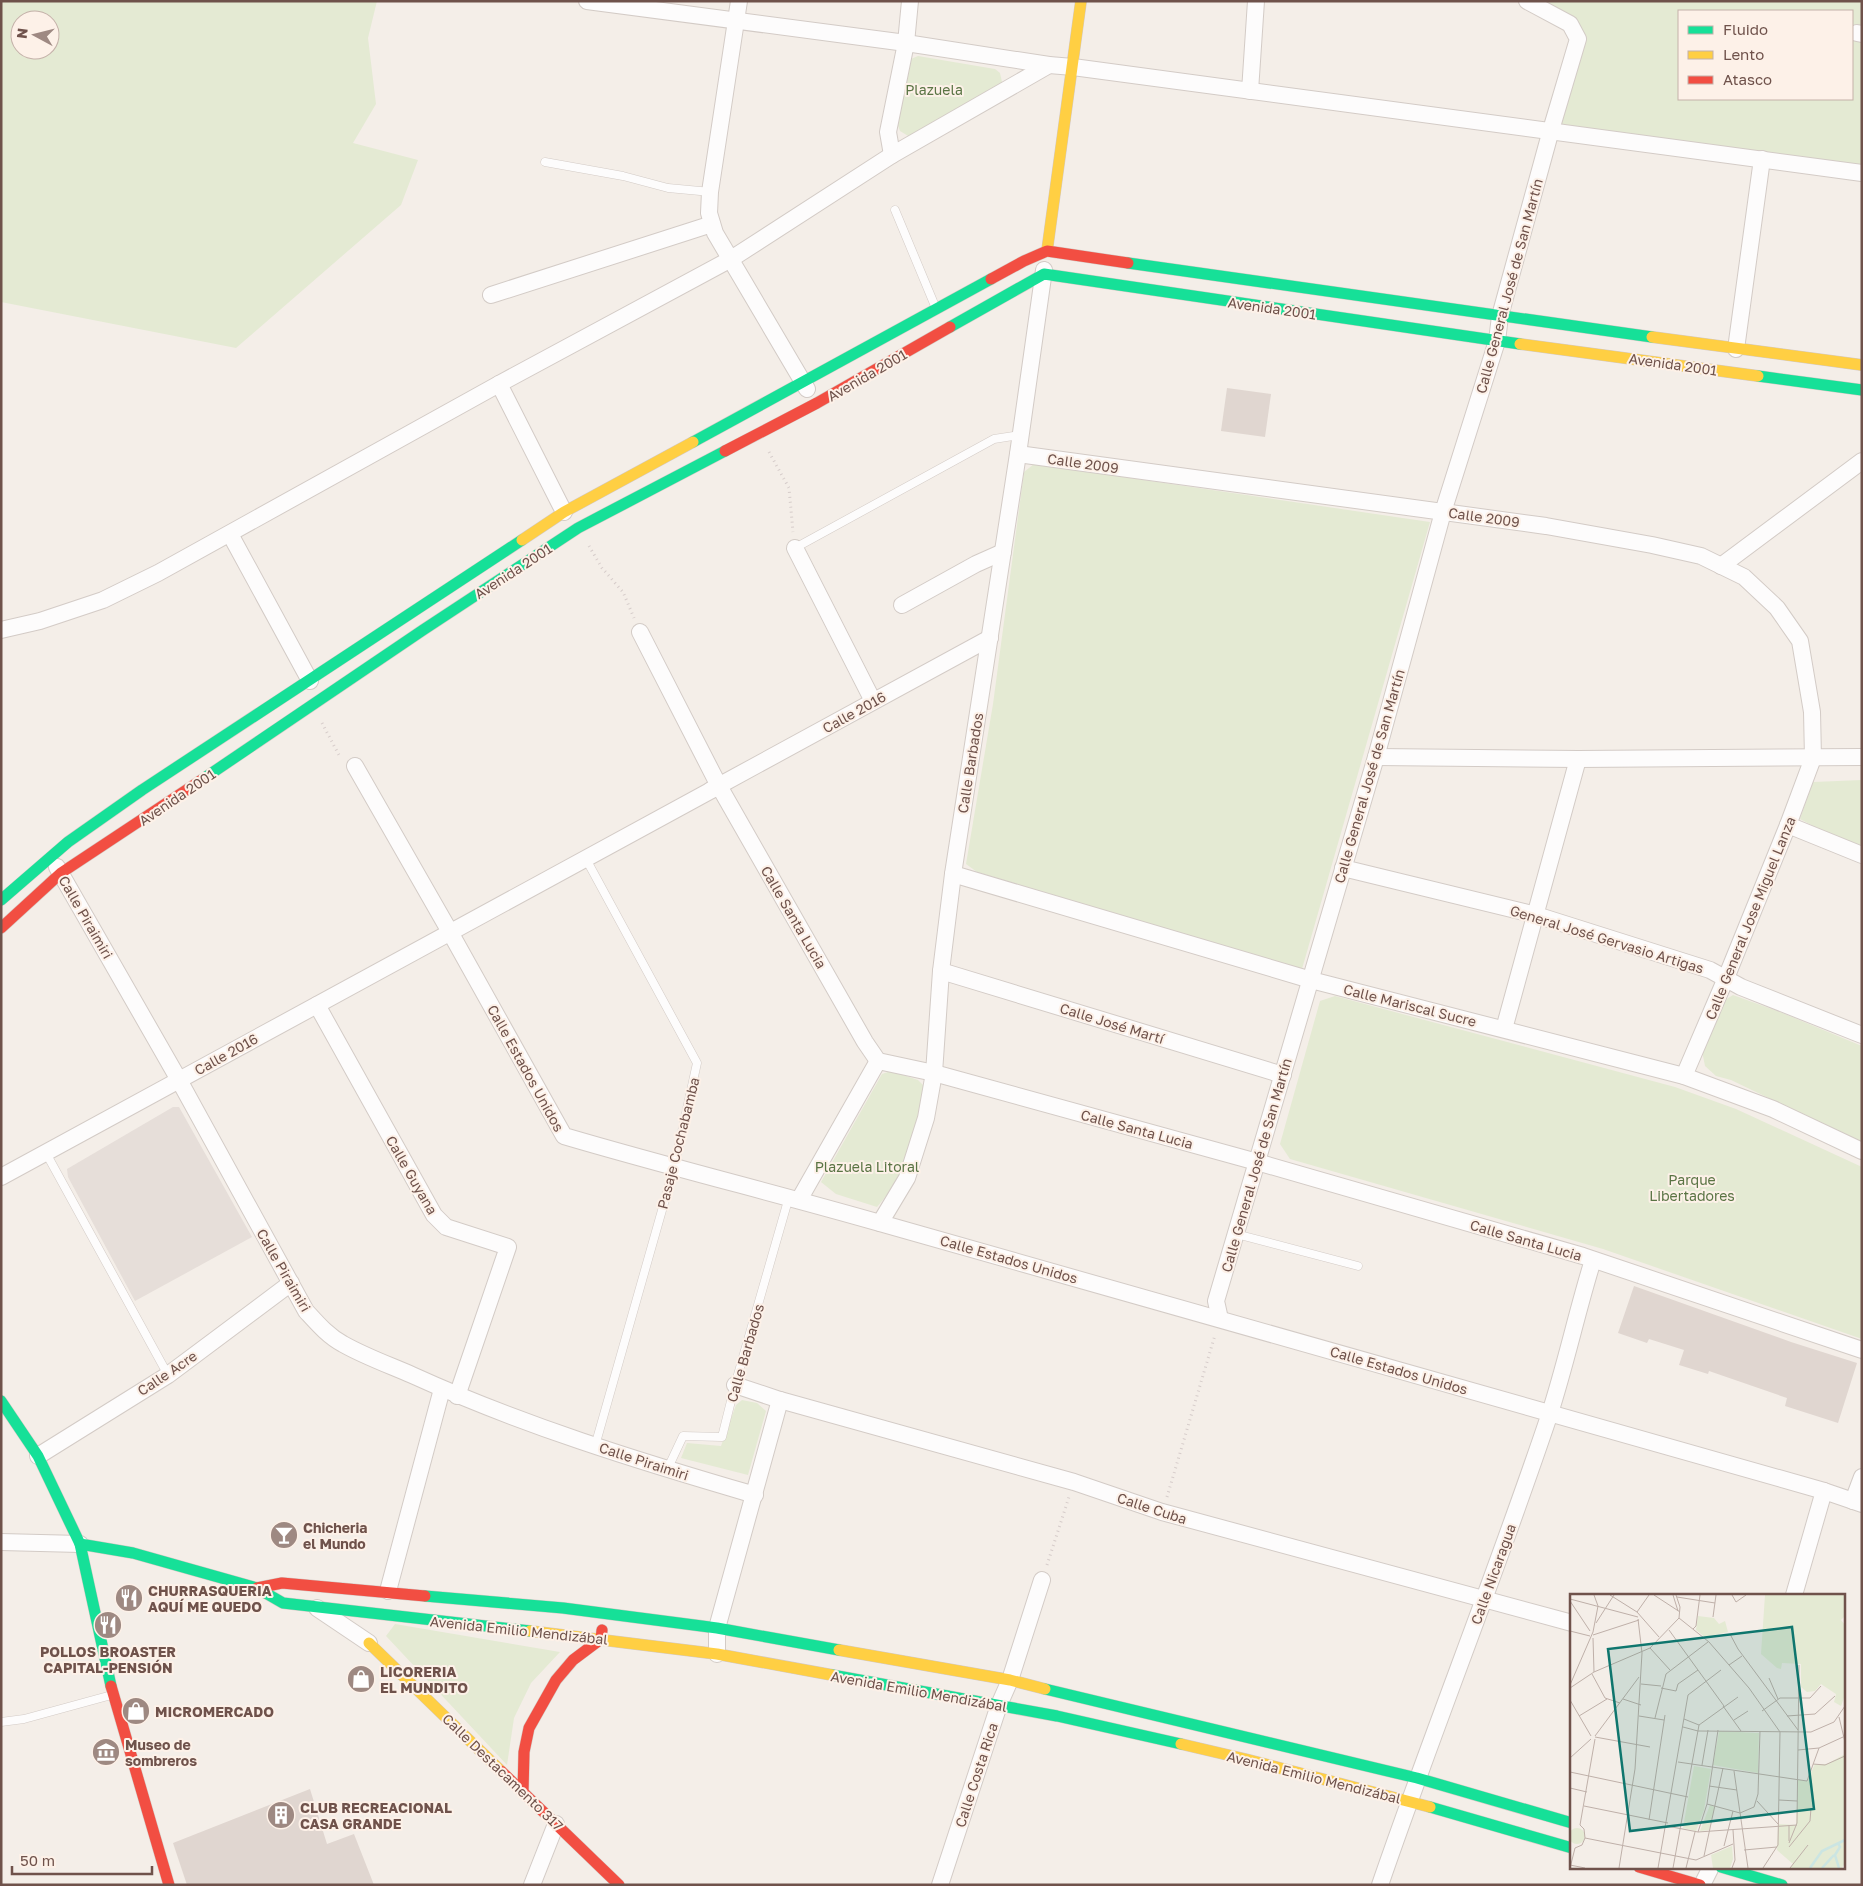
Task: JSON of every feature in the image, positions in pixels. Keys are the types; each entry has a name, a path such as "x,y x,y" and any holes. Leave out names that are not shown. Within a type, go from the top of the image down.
{"main road":[{"path":"1047,251 1081,1"},
{"name":"Avenida 2001","path":"1,900 49,857 142,790 564,512 1047,251 1500,316 1862,365"},
{"name":"Avenida 2001","path":"1,928 60,872 89,856 578,528 817,403 1044,274 1497,341 1862,390"},
{"path":"1,1401 38,1456 80,1544 113,1694 169,1885"},
{"name":"Avenida Emilio Mendizábal","path":"80,1544 133,1553 257,1588 283,1603 601,1638 717,1654 1057,1716 1245,1759 1409,1801 1570,1847"},
{"name":"Avenida Emilio Mendizábal","path":"257,1588 282,1583 563,1608 603,1615 717,1628 1010,1680 1417,1778 1570,1822"},
{"path":"523,1792 524,1752 529,1728 556,1680 573,1660 601,1638 603,1615"},
{"name":"Calle Destacamento 317","path":"369,1643 619,1885"},
{"path":"1642,1868 1701,1885"},
{"path":"1724,1868 1782,1885"}],"street":[{"path":"587,1 906,43 1049,65 1551,130 1862,173"},
{"path":"739,1 709,213 715,233 803,384 817,403"},
{"path":"892,156 888,132 906,43 910,1"},
{"path":"1250,91 1256,1"},
{"name":"Calle General José de San Martín","path":"1220,1319 1216,1301 1376,757 1443,512 1497,341 1500,316 1578,39 1570,24 1527,1"},
{"path":"1,630 40,621 103,600 158,573 499,384 731,259 892,156 1049,65"},
{"path":"1736,349 1762,159"},
{"path":"491,295 712,224"},
{"name":"Calle Barbados","path":"880,1223 907,1178 926,1118 934,1073 941,971 953,874 1018,454 1047,251"},
{"path":"499,384 564,512"},
{"name":"Calle 2009","path":"1018,454 1546,526 1701,556 1744,577 1777,608 1800,641 1812,712 1813,758"},
{"path":"1720,566 1862,461"},
{"path":"230,534 310,681"},
{"path":"795,548 874,701"},
{"path":"902,605 976,564 1003,552"},
{"name":"Calle Santa Lucia","path":"640,632 719,786 865,1042 878,1061 934,1073 1257,1162 1593,1260 1862,1350"},
{"name":"Calle 2016","path":"450,932 990,638"},
{"path":"1376,757 1578,759 1862,757"},
{"name":"Calle General Jose Miguel Lanza","path":"1684,1076 1726,978 1813,758"},
{"path":"1504,1029 1578,759"},
{"name":"Calle Estados Unidos","path":"355,766 564,1136 674,1168 794,1198 1824,1491 1857,1503"},
{"name":"Calle 2016","path":"1,1177 719,786"},
{"path":"1788,825 1862,855"},
{"name":"Calle Piraimiri","path":"49,857 60,872 179,1080 306,1311 320,1327 342,1343 457,1396 595,1446 667,1470 754,1495"},
{"name":"General José Gervasio Artigas","path":"1343,868 1536,915 1710,970 1741,987 1862,1035"},
{"name":"Calle Mariscal Sucre","path":"953,874 1311,980 1684,1076 1774,1109 1862,1151"},
{"name":"Calle José Martí","path":"941,971 1283,1074"},
{"name":"Calle Guyana","path":"317,1004 434,1215 446,1227 508,1247 457,1396"},
{"path":"794,1198 878,1061"},
{"name":"Calle Nicaragua","path":"1380,1885 1417,1778 1486,1598 1550,1413 1593,1260"},
{"name":"Calle Acre","path":"38,1456 168,1375 291,1283"},
{"name":"Calle Cuba","path":"735,1385 780,1400 1074,1482 1162,1512 1486,1598 1570,1622"},
{"path":"388,1591 442,1389"},
{"path":"717,1654 717,1628 780,1400"},
{"path":"1857,1503 1862,1477"},
{"path":"1794,1594 1824,1491"},
{"name":"Avenida Emilio Mendizábal","path":"1,1542 80,1544"},
{"name":"Calle Costa Rica","path":"940,1885 1042,1580"},
{"name":"Calle Destacamento 317","path":"315,1606 369,1643"},
{"path":"532,1885 556,1824"},
{"path":"1701,1885 1710,1868"}],"lane":[{"path":"544,162 623,176 668,188 711,192"},
{"path":"895,210 936,310"},
{"path":"795,548 994,439 1020,435"},
{"name":"Pasaje Cochabamba","path":"586,859 698,1063 674,1168 595,1446"},
{"path":"46,1153 168,1375"},
{"name":"Calle Barbados","path":"667,1470 683,1436 722,1436 735,1385 794,1198"},
{"path":"1236,1234 1358,1266"},
{"path":"1,1722 24,1719 113,1694"}],"path":[{"path":"758,433 789,488 795,548"},
{"path":"578,528 602,568 623,592 640,632"},
{"path":"312,705 342,760 355,766"},
{"path":"1162,1512 1220,1319"},
{"path":"1042,1580 1074,1482"}],"shaded area":[{"path":"173,1107 179,1107 252,1237 135,1301 68,1177 67,1169"}],"green space":[{"path":"1,1 377,1 368,38 376,104 353,143 418,160 401,205 236,348 1,302"},
{"path":"1518,1 1862,1 1862,176 1551,130 1578,39"},
{"name":"Plazuela","path":"918,56 995,69 1000,73 1002,82 998,91 910,137 900,131 897,123 911,59"},
{"path":"1034,464 1430,522 1302,969 977,872 966,864 993,704 1024,472"},
{"path":"1862,780 1862,846 1800,819 1813,782"},
{"path":"1733,995 1862,1046 1862,1143 1731,1080 1716,1076 1705,1066 1702,1051 1725,1000"},
{"name":"Parque Libertadores","path":"1335,996 1675,1087 1736,1109 1862,1167 1862,1339 1603,1249 1290,1159 1280,1144 1320,1001"},
{"name":"Plazuela Litoral","path":"891,1071 918,1080 925,1087 914,1135 903,1166 896,1180 877,1207 836,1194 821,1182 882,1074"},
{"path":"742,1400 757,1403 766,1411 748,1475 681,1458 687,1443 721,1446 736,1405"},
{"path":"395,1624 560,1652 531,1683 514,1718 507,1765 386,1636"}],"building":[{"path":"1227,388 1271,394 1265,437 1221,431"},
{"path":"1634,1286 1791,1342 1857,1363 1838,1423 1785,1406 1787,1398 1709,1371 1708,1374 1679,1365 1684,1350 1649,1339 1647,1343 1618,1333"},
{"name":"CLUB RECREACIONAL CASA GRANDE","path":"310,1789 327,1844 354,1834 374,1885 187,1885 173,1843"}],"traffic: fast":[{"path":"1128,263 1652,337"},
{"path":"950,327 1044,274 1520,344"},
{"path":"693,442 991,279"},
{"path":"1758,376 1862,390"},
{"path":"203,779 578,528 725,451"},
{"path":"1,900 68,842 142,790 522,540"},
{"path":"1,1401 38,1456 80,1544 111,1686"},
{"path":"80,1544 133,1553 257,1588 283,1603 530,1631"},
{"path":"425,1596 563,1608 717,1628 839,1650"},
{"path":"832,1675 1057,1716 1181,1744"},
{"path":"1045,1689 1417,1778 1570,1822"},
{"path":"1430,1807 1570,1847"},
{"path":"1724,1868 1782,1885"}],"traffic: slow":[{"path":"1047,251 1081,1"},
{"path":"1652,337 1862,365"},
{"path":"1520,344 1758,376"},
{"path":"522,540 564,512 693,442"},
{"path":"530,1631 717,1654 832,1675"},
{"path":"369,1643 501,1771"},
{"path":"839,1650 1010,1680 1045,1689"},
{"path":"1181,1744 1430,1807"}],"traffic: jam":[{"path":"991,279 1047,251 1128,263"},
{"path":"725,451 817,403 950,327"},
{"path":"1,928 61,873 203,779"},
{"path":"257,1588 282,1583 425,1596"},
{"path":"523,1792 524,1752 529,1728 556,1680 573,1660 601,1639 602,1630"},
{"path":"111,1686 169,1885"},
{"path":"501,1771 619,1885"},
{"path":"1642,1868 1700,1885"}],"place":[{"name":"Chicheria el Mundo","path":"284,1535"},
{"name":"CHURRASQUERIA AQUÍ ME QUEDO","path":"129,1598"},
{"name":"POLLOS BROASTER CAPITAL-PENSIÓN","path":"108,1625"},
{"name":"LICORERIA EL MUNDITO","path":"361,1679"},
{"name":"MICROMERCADO","path":"136,1711"},
{"name":"Museo de sombreros","path":"106,1752"},
{"name":"CLUB RECREACIONAL CASA GRANDE","path":"281,1815"}]}
